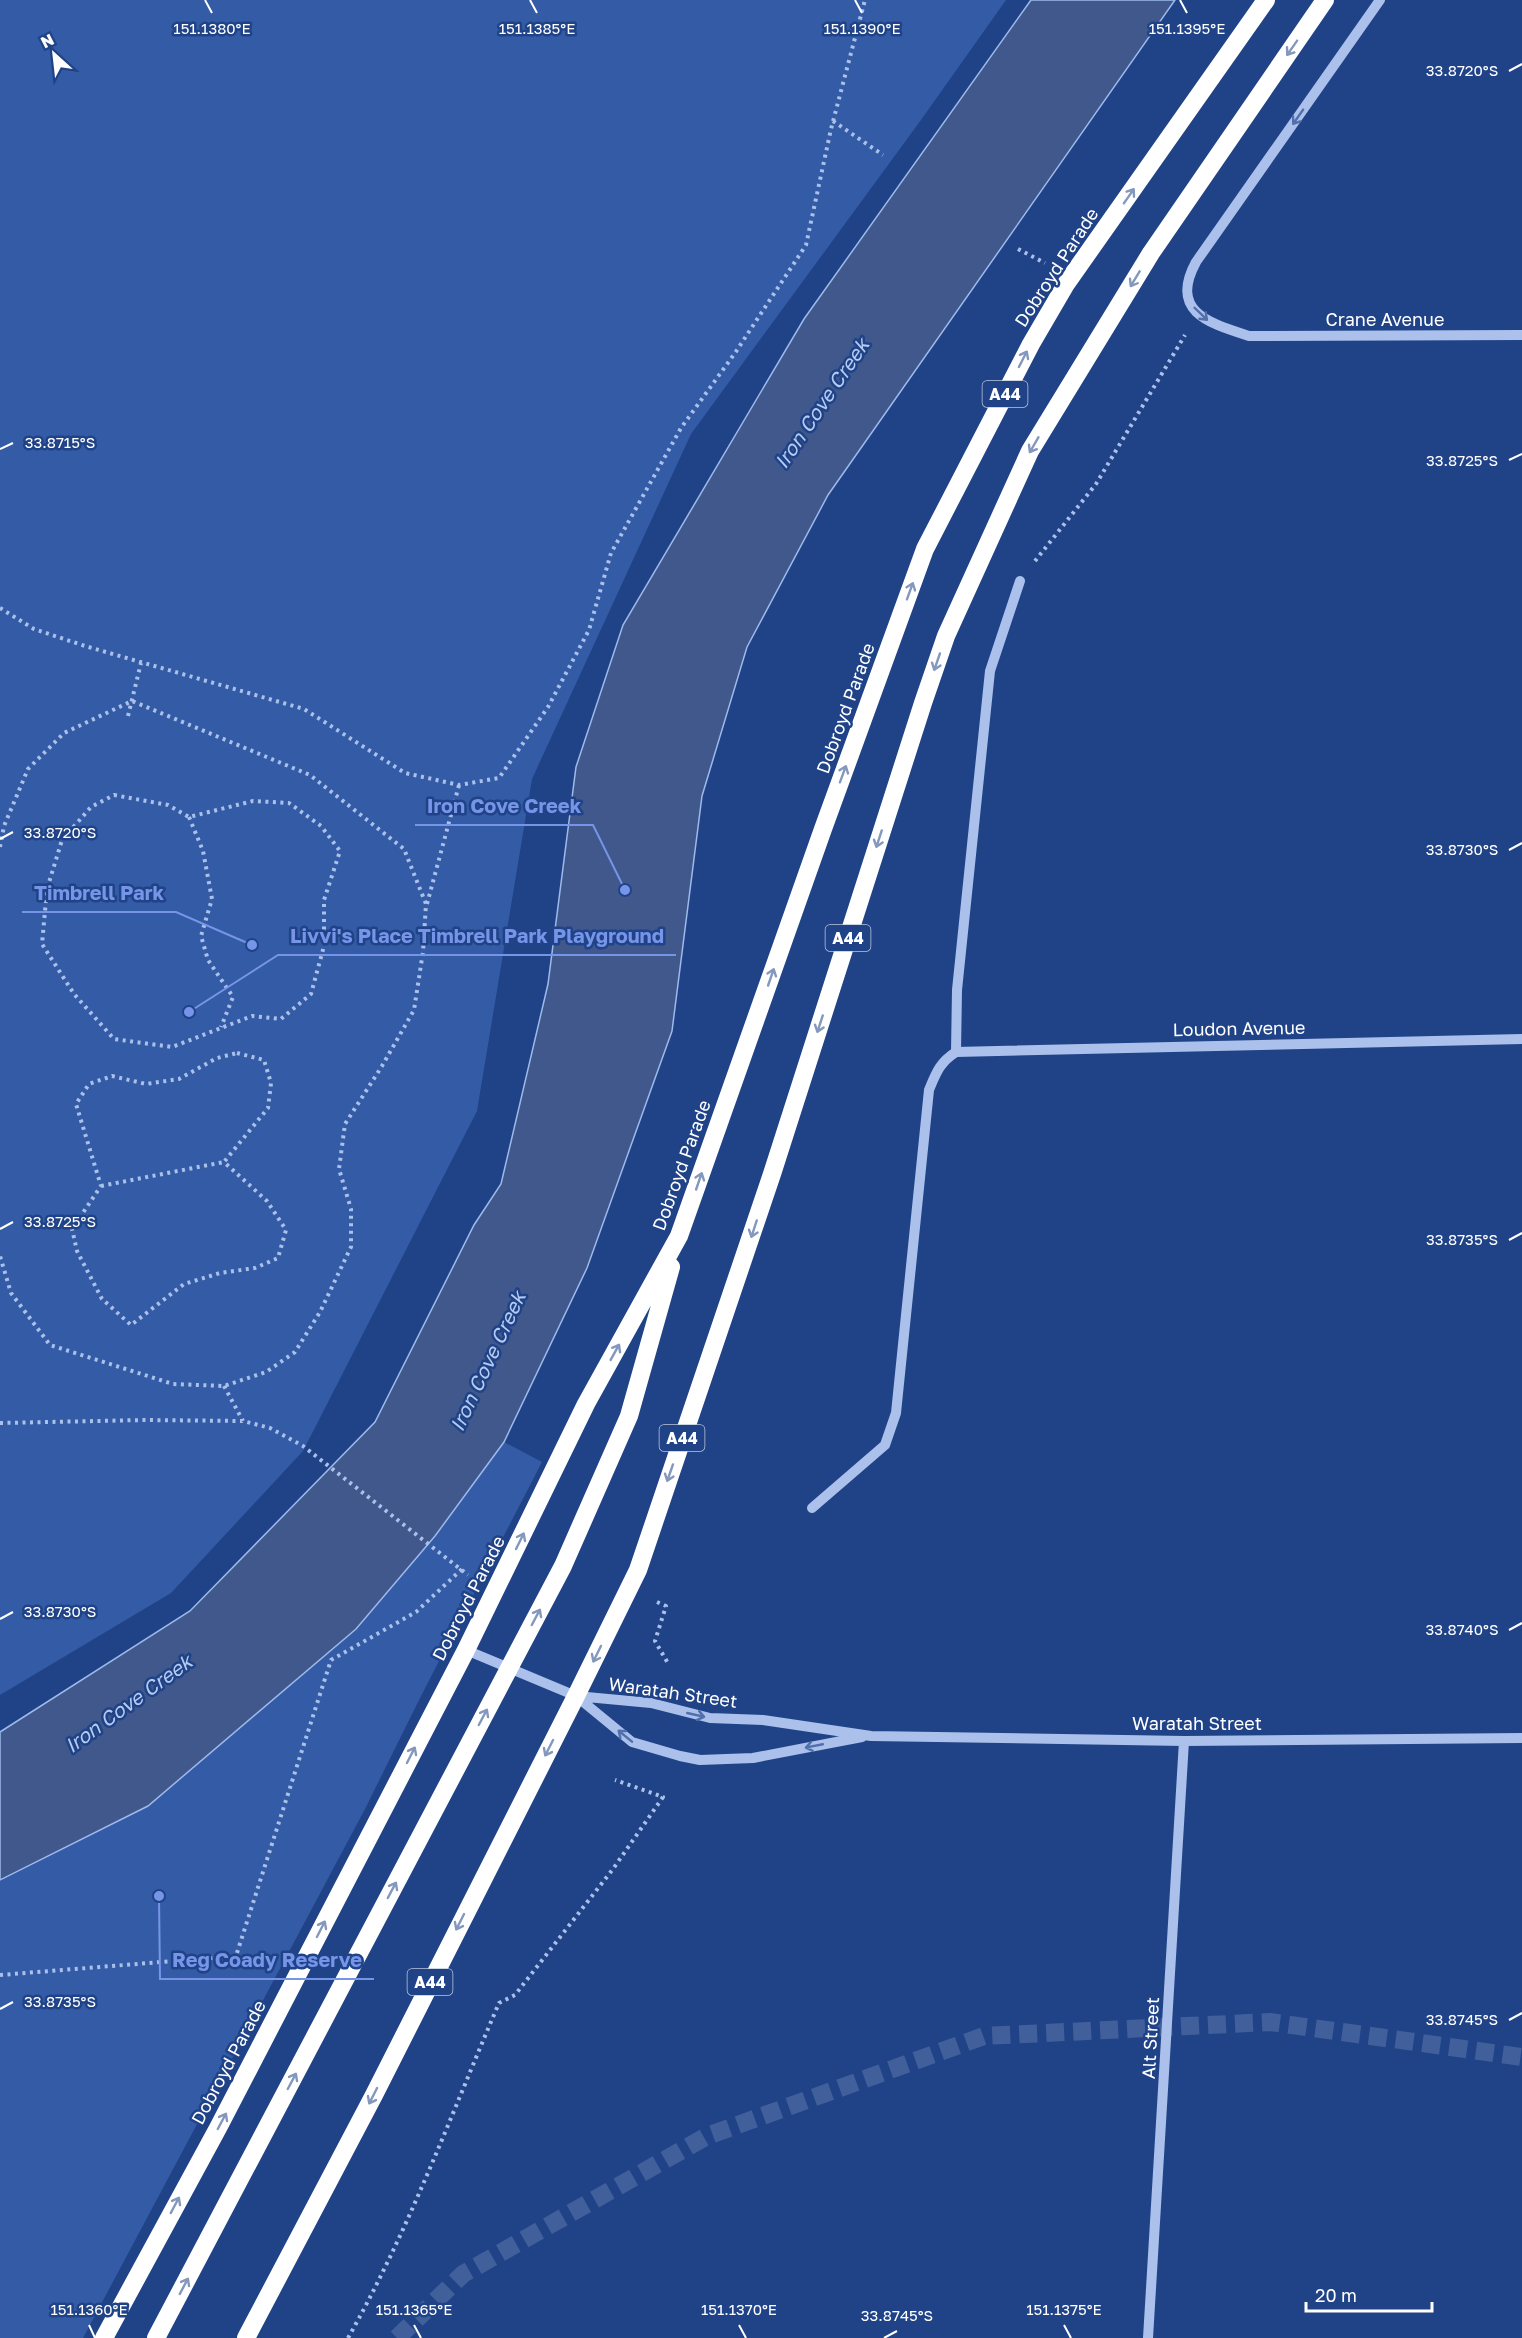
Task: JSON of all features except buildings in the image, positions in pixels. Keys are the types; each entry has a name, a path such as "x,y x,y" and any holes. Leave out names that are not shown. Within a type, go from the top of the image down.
{"highway":[{"name":"Dobroyd Parade","path":"104,2338 218,2128 466,1650 586,1404 679,1236 925,549 1031,344 1066,284 1266,0"},
{"name":"A44","path":"246,2338 374,2095 638,1570 725,1317 946,636 1030,451 1151,253 1325,0"},
{"path":"156,2338 563,1566 629,1416 679,1236"},
{"path":"258,2338 282,2267"}],"street":[{"path":"1197,314 1188,298 1187,278 1196,262 1380,0"},
{"name":"Crane Avenue","path":"1197,314 1212,324 1249,336 1522,335"},
{"path":"812,1508 885,1445 896,1413 929,1090 937,1068 946,1058 956,1052 957,990 990,671 1020,581"},
{"name":"Loudon Avenue","path":"956,1052 1522,1039"},
{"name":"Waratah Street","path":"466,1650 576,1696 632,1742 700,1760 753,1758 871,1736"},
{"name":"Waratah Street","path":"576,1696 651,1703 710,1719 763,1720 871,1736 1184,1741 1522,1738"},
{"name":"Alt Street","path":"1148,2338 1184,1741"}],"path":[{"path":"0,608 34,629 141,663 304,710 405,772 459,785 499,778 548,707 589,630 611,553 681,428 735,353 806,245 833,122 865,0"},
{"path":"833,122 883,155"},
{"path":"1018,249 1046,264"},
{"path":"1020,581 1096,484 1197,314"},
{"path":"128,716 141,663"},
{"path":"0,847 4,826 28,769 64,733 132,701 310,775 404,849 426,904"},
{"path":"0,1256 11,1293 50,1345 173,1384 224,1386 266,1372 295,1352 320,1312 351,1247 351,1209 339,1168 345,1124 414,1010 423,952 426,904 459,785"},
{"path":"189,817 253,801 289,803 321,826 340,851 324,900 324,946 310,994 281,1019 252,1016 172,1047 114,1039 74,994 42,944 47,889 62,840 92,807 114,795 168,805 189,817 202,851 212,899 201,936 208,960 233,997 221,1028"},
{"path":"100,1186 76,1104 89,1084 112,1076 146,1084 179,1079 217,1058 237,1053 264,1060 271,1083 268,1108 224,1162 100,1186 72,1229 77,1251 102,1299 131,1325 184,1284 220,1273 255,1268 278,1258 286,1230 267,1201 224,1162"},
{"path":"224,1386 243,1421"},
{"path":"0,1423 145,1420 243,1421 270,1428 303,1446 462,1569 416,1612 331,1660 236,1956 0,1976"},
{"path":"348,2338 408,2221 499,2003 515,1995 613,1869 663,1797 615,1780"}],"shaded area":[{"path":"0,0 1006,0 691,434 532,779 477,1111 303,1451 171,1593 0,1695"},
{"path":"504,1442 542,1462 365,1809 83,2338 0,2338 0,1880 148,1806 356,1629 435,1536"}],"water":[{"name":"Iron Cove Creek","path":"1031,0 1175,0 828,495 747,647 702,796 672,1031 587,1268 504,1442 435,1536 356,1629 148,1806 0,1880 0,1732 190,1611 375,1422 474,1225 501,1184 548,984 576,767 623,625 804,319"}],"tunnel":[{"path":"397,2338 463,2274 707,2136 984,2036 1270,2022 1522,2057"}],"place":[{"name":"Iron Cove Creek","path":"625,890"},
{"name":"Timbrell Park","path":"252,945"},
{"name":"Livvi's Place Timbrell Park Playground","path":"189,1012"},
{"name":"Reg Coady Reserve","path":"159,1896"}]}
